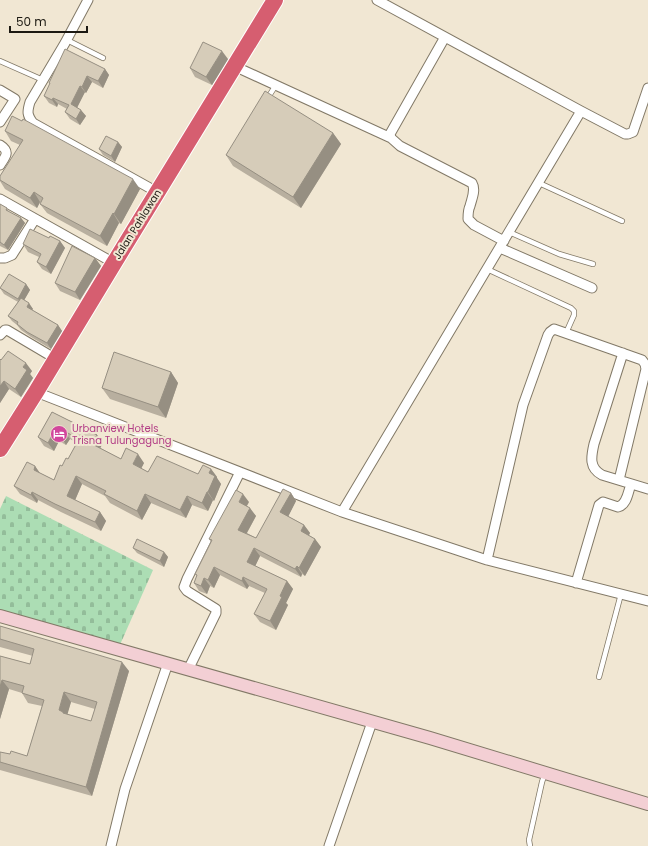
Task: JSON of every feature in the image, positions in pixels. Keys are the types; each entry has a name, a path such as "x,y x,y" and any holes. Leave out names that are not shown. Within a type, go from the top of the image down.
{"highway":[{"name":"Jalan Pahlawan","path":"0,449 275,0"}],"street":[{"path":"88,0 67,40 30,102 28,116 33,123 157,192"},
{"path":"377,0 622,133 628,134 633,132 648,88"},
{"path":"391,138 390,134 445,37"},
{"path":"234,66 391,138 400,146 472,183 474,186 473,197 469,207 468,219 474,225 502,245 592,288"},
{"path":"0,90 15,99 0,122"},
{"path":"342,512 581,111"},
{"path":"0,145 4,148 6,153 6,156 0,166"},
{"path":"0,199 114,263"},
{"path":"0,258 5,258 12,255 35,219"},
{"path":"487,560 523,405 548,335 554,329 642,360 645,364 646,369 618,480"},
{"path":"0,335 7,330 56,359"},
{"path":"623,353 596,437 592,455 593,468 602,476 648,489"},
{"path":"36,392 342,512 487,560 648,601"},
{"path":"188,670 216,613 216,609 187,591 184,587 240,472"},
{"path":"576,583 599,505 603,502 621,507 625,503 631,484"},
{"path":"0,616 430,738 648,804"},
{"path":"111,846 125,789 168,663"},
{"path":"330,846 372,722"}],"lane":[{"path":"67,40 103,58"},
{"path":"0,61 43,80"},
{"path":"264,105 276,85"},
{"path":"539,183 622,221"},
{"path":"509,232 559,254 594,264"},
{"path":"487,270 571,308 574,311 574,315 566,333"},
{"path":"599,677 621,594"},
{"path":"530,846 529,840 545,773"}],"green space":[{"path":"6,496 153,570 119,647 0,612 0,509"}],"building":[{"path":"203,42 222,51 206,77 190,68"},
{"path":"65,49 105,69 98,81 87,76 82,87 80,86 71,104 81,110 76,119 65,112 69,105 44,96"},
{"path":"265,91 333,133 293,197 226,155"},
{"path":"12,116 22,121 23,119 133,179 100,236 40,204 43,198 34,192 30,198 0,180 0,176 23,140 5,131"},
{"path":"106,136 118,142 111,156 99,149"},
{"path":"0,204 7,208 6,210 21,218 4,245 0,242"},
{"path":"30,229 49,238 50,236 60,241 46,267 37,262 41,254 23,244"},
{"path":"72,246 95,258 75,292 55,283"},
{"path":"9,274 26,284 18,299 0,288"},
{"path":"21,298 29,303 27,307 58,325 47,343 27,332 17,324 18,322 8,316"},
{"path":"8,351 26,363 23,367 27,370 15,389 4,381 0,386 0,359 1,360"},
{"path":"114,352 171,372 158,407 102,388"},
{"path":"52,412 82,427 84,423 91,427 89,431 97,435 92,444 121,459 126,448 138,454 133,464 148,472 157,456 198,474 203,465 211,469 209,473 215,476 202,503 187,496 180,510 145,494 137,511 104,494 106,491 76,476 67,496 100,512 95,522 32,492 31,495 14,486 27,462 35,466 34,470 54,480 60,465 62,466 66,458 68,459 79,439 64,431 61,436 53,433 48,443 38,437"},
{"path":"283,489 291,493 280,512 304,525 301,531 315,539 299,568 297,566 295,569 254,548 247,562 287,581 280,596 282,597 270,621 254,614 267,589 243,577 242,581 214,567 208,580 204,578 201,586 194,583 197,575 195,574 212,540 209,539 236,490 243,494 239,502 250,508 238,530 256,538"},
{"path":"137,539 164,552 160,561 133,548"},
{"path":"0,626 122,662 86,787 0,762 0,752 10,754 11,751 27,756 44,700 22,693 24,686 2,680 0,687 0,656 30,664 34,649 0,639","holes":["64,692 97,702 91,721 63,713 59,710"]}],"place":[{"name":"Urbanview Hotels Trisna Tulungagung","path":"59,434"}]}
